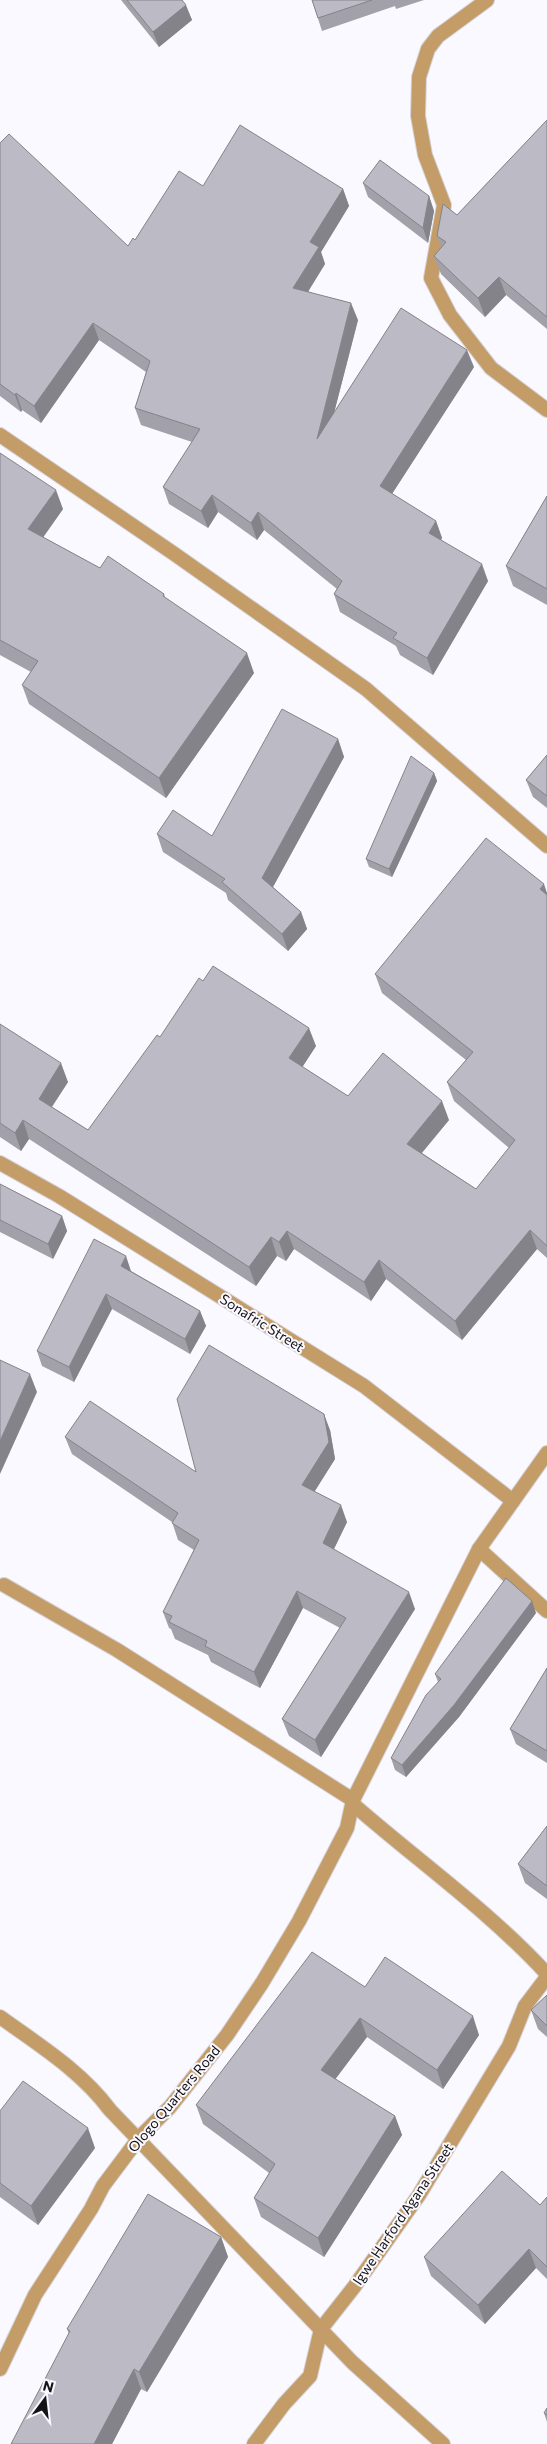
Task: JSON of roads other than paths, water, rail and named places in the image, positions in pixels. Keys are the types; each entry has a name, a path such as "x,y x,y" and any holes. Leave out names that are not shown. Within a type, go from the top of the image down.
{"street":[{"path":"487,0 438,36 428,49 419,77 418,116 423,145 444,205 431,278 450,315 492,368 547,410"},
{"path":"0,436 173,553 366,689 547,846"},
{"name":"Sonafric Street","path":"0,1163 59,1196 364,1386 513,1501"},
{"name":"Ologo Quarters Road","path":"0,2369 35,2294 104,2186 139,2138 170,2107 227,2035 262,1983 299,1921 347,1828 353,1800 479,1549 547,1452"},
{"path":"479,1549 547,1611"},
{"path":"4,1585 117,1650 353,1800 354,1805 389,1836 514,1938 547,1976"},
{"name":"Igwe Harford Agana Street","path":"254,2444 284,2404 310,2376 321,2328 354,2288 419,2195 509,2046 526,2006 547,1976"},
{"path":"0,2017 77,2075 96,2092 110,2110 139,2138 352,2362 443,2444"}]}
